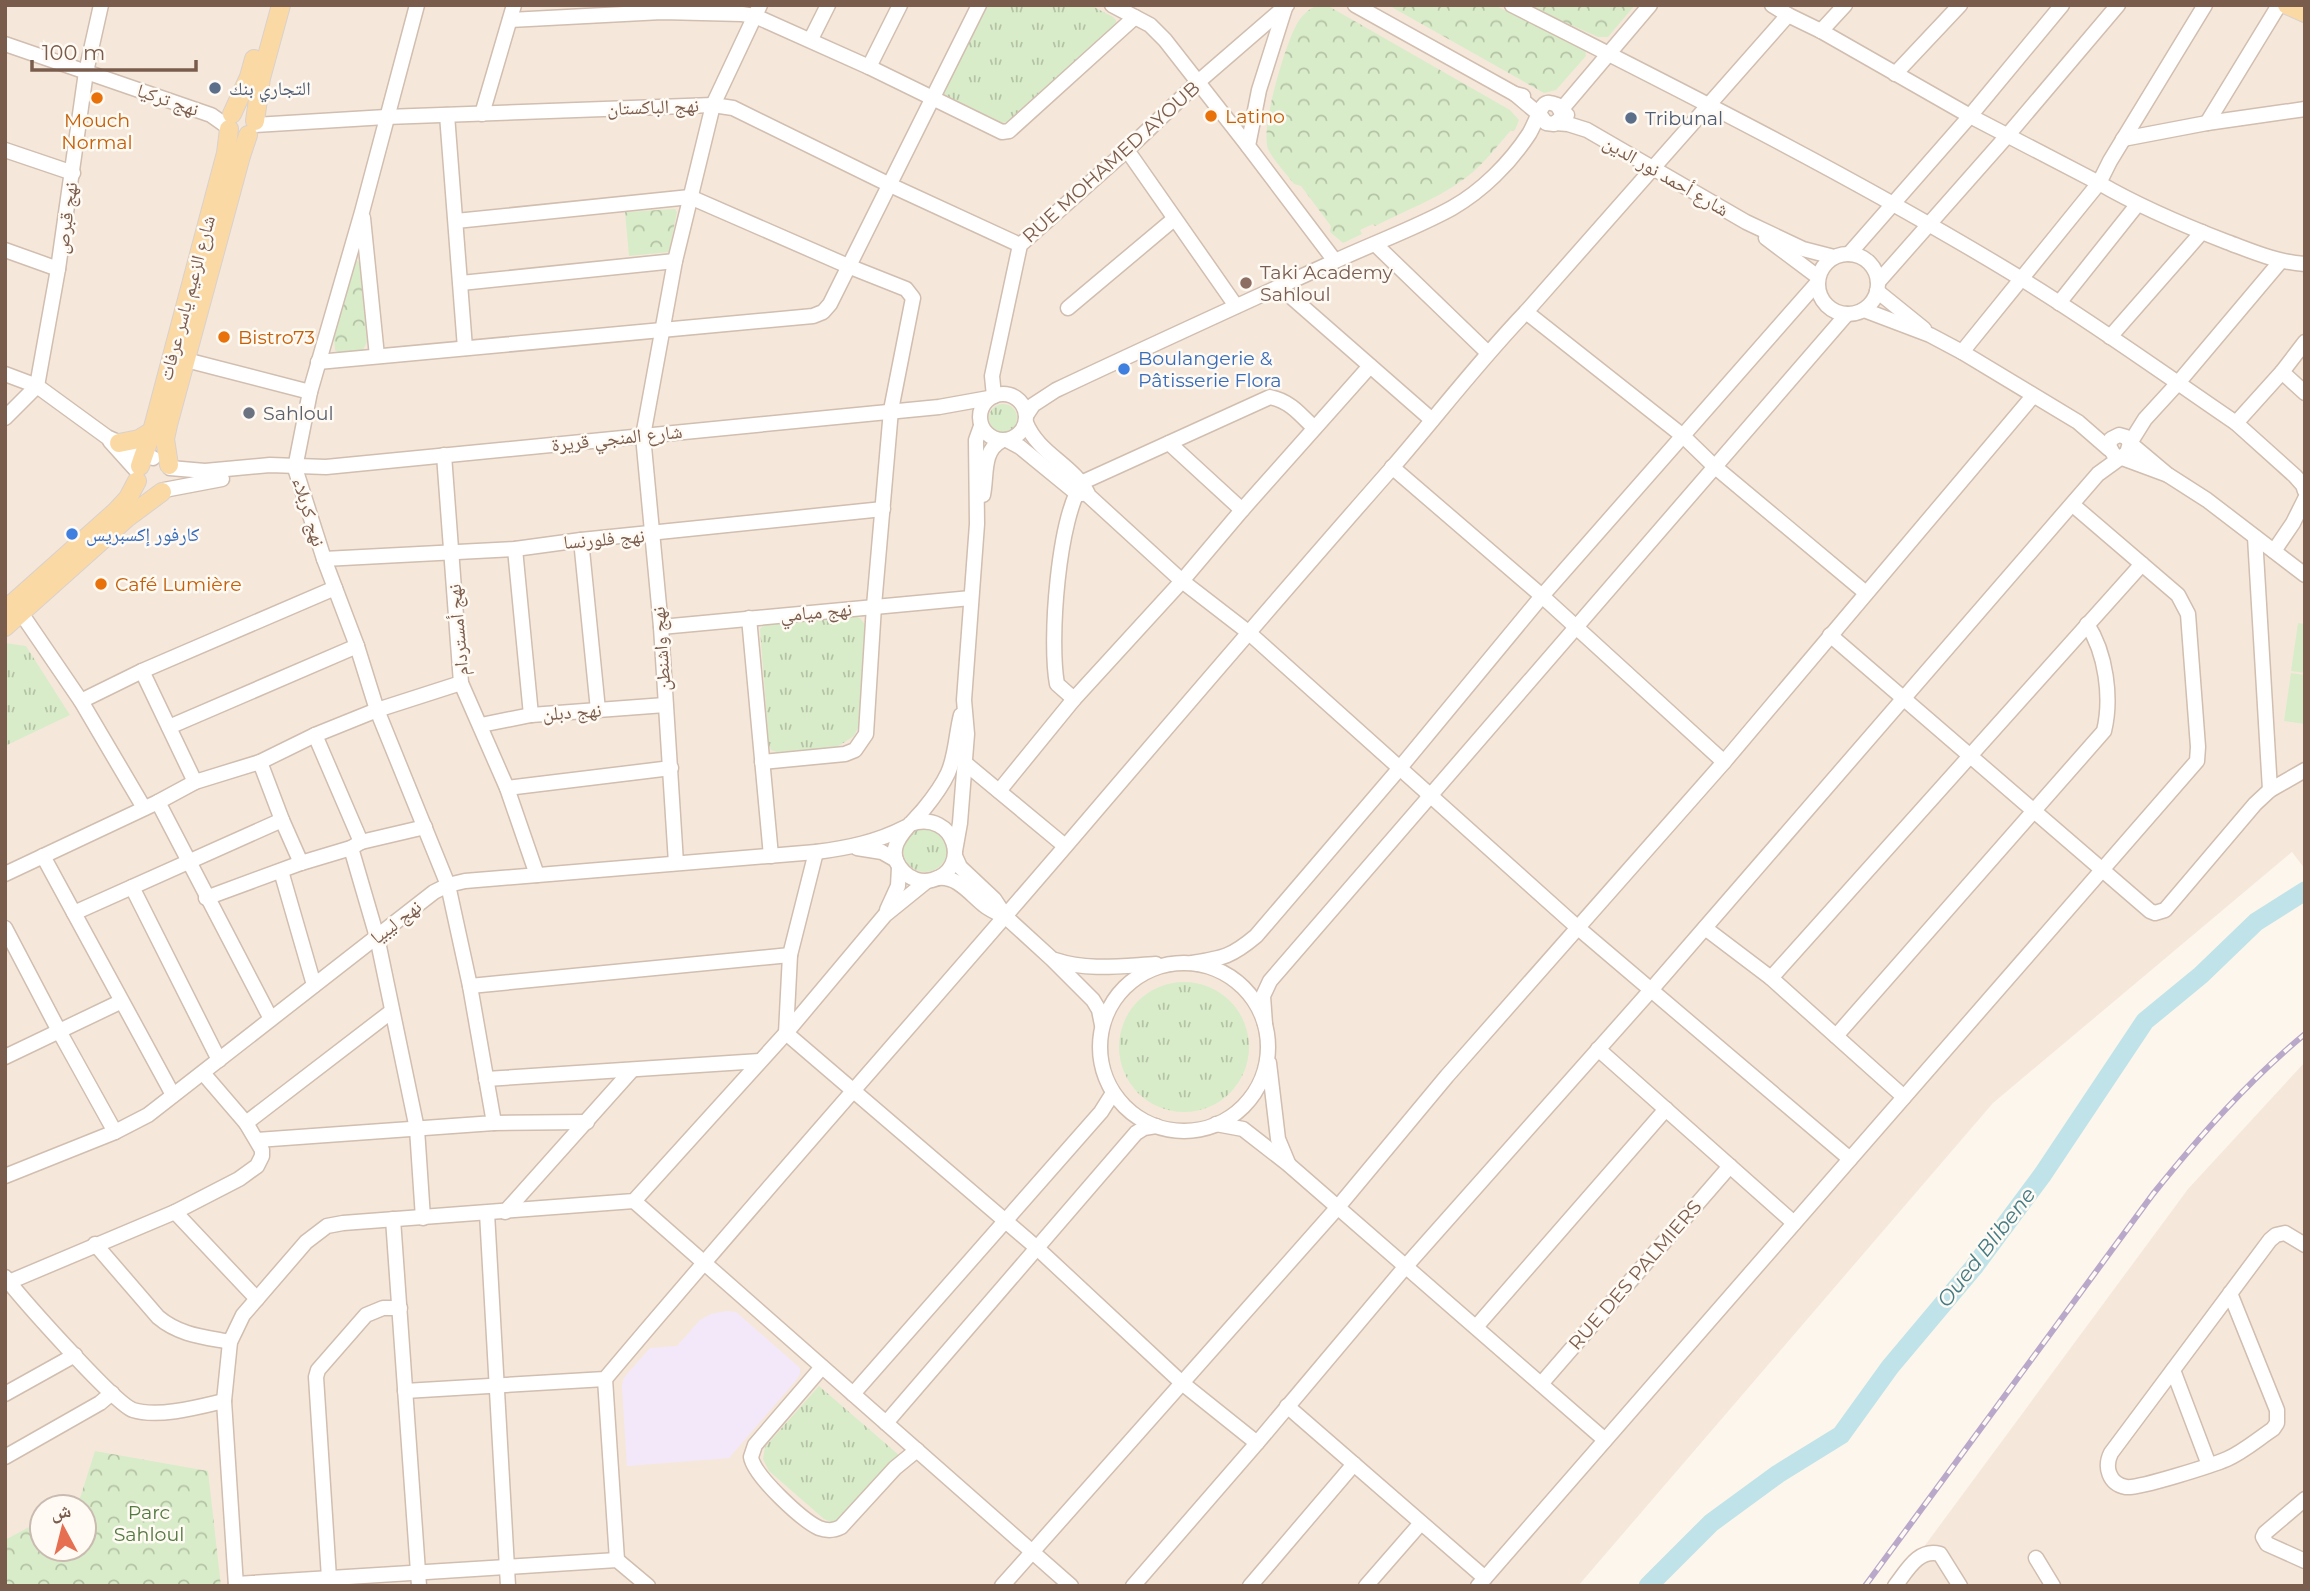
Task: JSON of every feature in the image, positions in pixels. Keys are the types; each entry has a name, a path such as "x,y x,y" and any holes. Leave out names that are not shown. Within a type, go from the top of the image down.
{"main road":[{"name":"شارع الزعيم ياسر عرفات","path":"150,466 152,431 226,153 230,121 249,77 269,5"},
{"name":"شارع الزعيم ياسر عرفات","path":"5,627 13,612 128,498 165,439 241,156 253,127 261,78 281,5"},
{"path":"2287,5 2305,13"},
{"path":"230,121 235,136 253,127"},
{"path":"113,440 139,439 152,431"},
{"path":"150,466 172,478 163,491 147,492 150,466"},
{"name":"شارع الزعيم ياسر عرفات","path":"13,612 163,491"}],"street":[{"name":"نهج قبرص","path":"37,386 58,270 86,72 102,5"},
{"name":"نهج كربلاء","path":"417,5 362,212 310,392 295,468 377,709 448,885 470,986 494,1123"},
{"path":"811,40 828,5"},
{"path":"869,67 900,5"},
{"path":"318,362 813,316 823,312 830,304 979,5"},
{"path":"1112,5 1150,26 1164,40 1335,261"},
{"name":"شارع أحمد نور الدين","path":"1355,5 1554,113 1568,124 1587,130 1746,222"},
{"path":"1511,5 1708,103 1892,203 2022,280 2236,423 2295,476 2305,491"},
{"path":"977,524 992,445 1019,435 1033,405 1056,390 1452,208 1473,195 1584,81 1650,5"},
{"path":"1772,5 1970,116 2137,205 2280,262 2305,264"},
{"path":"1821,31 1845,5"},
{"path":"1895,74 1960,5"},
{"path":"1849,254 1970,116 2062,5"},
{"path":"1746,222 1818,280 1819,295 1825,305 1835,312 1847,314 1864,310 1872,302 1878,286 1929,224 2118,5"},
{"path":"1962,352 2098,183 2206,5"},
{"path":"2207,123 2278,5"},
{"path":"1248,146 1259,90 1286,6"},
{"name":"RUE MOHAMED AYOUB","path":"991,397 992,376 1020,245 1127,150 1198,82 1286,6"},
{"path":"482,114 512,12 664,9 730,13 758,11 811,40 998,131 1009,131 1135,17"},
{"name":"نهج واشنطن","path":"676,863 661,627 643,436 675,261 713,105 758,11"},
{"path":"617,1560 605,1379 703,1262 1006,917 1248,632 1432,421 1487,352 1526,312 1788,15"},
{"name":"نهج تركيا","path":"5,44 230,121"},
{"name":"شارع أحمد نور الدين","path":"1515,94 1546,123 1554,113"},
{"name":"نهج الباكستان","path":"253,127 386,117 713,105 733,108 1020,245"},
{"path":"2123,139 2207,123 2305,109"},
{"path":"447,115 465,348"},
{"path":"1526,139 1540,115"},
{"path":"5,150 73,173"},
{"path":"1127,150 1236,306"},
{"path":"456,221 690,197 906,289 913,298 891,410 867,725 862,743 845,754 762,762"},
{"path":"2059,303 2137,205"},
{"path":"362,212 377,356"},
{"path":"1068,308 1174,219"},
{"path":"1746,222 1803,249 1833,257 1849,254 1861,257 1871,265 1878,286 1930,335"},
{"path":"2110,337 2202,232"},
{"path":"1375,244 1487,352"},
{"path":"5,250 58,270"},
{"path":"1052,959 1074,966 1090,967 1192,963 1237,952 1256,936 1542,596 1818,280 1824,265 1833,257"},
{"path":"461,283 675,261"},
{"path":"2123,438 2145,419 2178,383 2280,262"},
{"path":"1280,287 1432,421"},
{"path":"1864,310 1930,335 2078,422 2123,438 2168,475 2207,500 2305,575"},
{"path":"1526,312 1683,436 1714,466 1866,593"},
{"path":"1288,1164 1278,1139 1265,1024 1263,996 1270,981 1847,314"},
{"path":"2236,423 2305,342"},
{"path":"186,360 310,392"},
{"path":"999,791 1074,699 1182,581 1370,366"},
{"path":"2282,372 2305,393"},
{"name":"شارع المنجي قريرة","path":"5,374 37,386 150,466 205,471 270,466 326,467 939,407 991,397"},
{"path":"5,418 37,386"},
{"path":"1015,397 1056,390"},
{"path":"885,915 898,886 896,842 927,805 947,775 964,700 977,524 976,440 982,408 991,397 1001,394 1015,397 1021,401 1030,433 1082,490 1182,581 1248,632 1577,927 1850,1159"},
{"path":"1002,1586 1338,1207 1447,1076 1724,762 2033,396"},
{"path":"1074,699 1058,684 1054,657 1055,610 1060,556 1082,490 1169,443 1270,397 1294,407 1314,428"},
{"name":"شارع المنجي قريرة","path":"939,407 968,412 981,423"},
{"path":"2078,422 2113,452 2168,475"},
{"path":"981,423 989,436 1020,447 1082,490"},
{"path":"1133,1586 1406,1266 1651,990 2073,505 2113,452 2129,450 2123,438"},
{"path":"1169,443 1242,510"},
{"name":"نهج أمستردام","path":"444,455 461,683 507,788 537,875"},
{"path":"1392,467 1542,596 1724,762"},
{"name":"شارع المنجي قريرة","path":"163,491 205,481 270,475 295,468"},
{"path":"2274,551 2294,523 2305,499"},
{"path":"1287,1406 1421,1523 1481,1582 2192,768 2199,754 2188,614 2178,595 2073,505"},
{"name":"نهج فلورنسا","path":"324,559 515,549 883,509"},
{"path":"2255,537 2270,790"},
{"path":"581,540 598,710"},
{"path":"515,549 531,715"},
{"path":"1771,978 2142,564"},
{"path":"81,701 142,671 334,588"},
{"name":"نهج ميامي","path":"661,627 971,598"},
{"path":"13,612 81,701 144,808"},
{"path":"749,618 771,856"},
{"path":"1836,1036 2104,731 2108,715 2102,659 2097,642 2087,624"},
{"path":"1830,635 2102,871 2155,913 2165,910 2255,804 2270,790 2305,770"},
{"path":"169,727 357,646"},
{"path":"142,671 195,782"},
{"path":"5,874 195,782 260,762 377,709 461,683"},
{"path":"648,1586 617,1560 506,1566 418,1579 236,1585 224,1401 230,1342 243,1315 306,1242 327,1226 634,1201 786,1033 885,915 952,865 960,823 965,763 967,734 964,700"},
{"name":"نهج دبلن","path":"481,724 531,715 665,705"},
{"path":"315,735 356,845 377,937 416,1129 423,1218"},
{"path":"260,762 300,863"},
{"path":"965,763 1065,846"},
{"path":"507,788 671,768"},
{"path":"158,802 271,1019"},
{"path":"74,913 282,820"},
{"path":"908,826 920,821 931,821 948,832 960,867 994,900 1006,917 1093,1000 1099,1010 1102,1024 1100,1060 1105,1077 1113,1093 1132,1112 1156,1126 1176,1130 1196,1130 1216,1124 1236,1113 1252,1096 1263,1076 1268,1054"},
{"name":"نهج ليبيا","path":"5,1176 115,1132 149,1115 434,892 448,885 466,881 852,848 889,836 908,826"},
{"path":"206,898 300,863 425,827"},
{"name":"نهج ليبيا","path":"852,848 882,852 898,864"},
{"path":"786,1033 790,954 817,852"},
{"path":"43,856 173,1096"},
{"path":"898,864 911,878 932,880 945,877 955,880 987,908 1006,917"},
{"path":"281,871 314,985"},
{"path":"132,887 219,1060"},
{"path":"1705,928 1771,978 1904,1097"},
{"path":"6,929 115,1132"},
{"path":"470,986 790,954"},
{"path":"1192,963 1212,967 1238,983 1257,1005 1265,1024"},
{"path":"1102,1024 1110,1007 1128,984 1152,969 1171,964"},
{"path":"5,1057 120,1002"},
{"path":"246,1123 392,1011"},
{"path":"786,1033 1037,1248 1182,1383 1257,1443"},
{"path":"1598,1049 1794,1223"},
{"path":"486,1079 760,1061"},
{"path":"505,1212 632,1070"},
{"path":"203,1073 246,1123 261,1146 262,1156 257,1166 248,1174 175,1212 7,1279 75,1355 126,1406 143,1411 198,1407 224,1401"},
{"path":"853,1394 1101,1112 1113,1093"},
{"path":"1476,1327 1666,1109"},
{"path":"257,1140 494,1123 587,1122"},
{"path":"1216,1124 1243,1129 1288,1164 1605,1440"},
{"path":"886,1423 1136,1133 1156,1126"},
{"name":"RUE DES PALMIERS","path":"1541,1384 1730,1166"},
{"path":"634,1201 1071,1586"},
{"path":"175,1212 257,1299"},
{"path":"487,1213 508,1586"},
{"path":"393,1219 418,1579"},
{"path":"2230,1293 2278,1416 2273,1429 2229,1458 2143,1485 2126,1487 2112,1478 2108,1471 2106,1462 2111,1453 2230,1293 2270,1240 2285,1233 2305,1245"},
{"path":"95,1244 158,1317 169,1326 181,1332 230,1342"},
{"path":"336,1580 316,1377 318,1370 366,1315 383,1308 400,1308"},
{"path":"5,1394 75,1355"},
{"path":"822,1367 755,1445 751,1457 755,1469 807,1520 830,1531 841,1527 895,1468 916,1450"},
{"path":"2173,1370 2209,1465"},
{"path":"405,1391 605,1379"},
{"path":"5,1457 100,1403 112,1393"},
{"path":"1250,1586 1354,1464"},
{"path":"2305,1499 2264,1533 2263,1537 2267,1544 2305,1561"},
{"path":"1366,1586 1421,1523"},
{"path":"1895,1586 1916,1560 1923,1554 1933,1552 1940,1554 1960,1586"},
{"path":"2036,1558 2053,1586"}],"shaded area":[{"path":"5,5 2305,5 2305,869 2292,852 1993,1103 1578,1586 5,1586"},
{"path":"2305,1062 2305,1586 1895,1586 2188,1189"},
{"path":"726,1311 736,1312 800,1368 797,1379 729,1458 627,1466 623,1380 650,1348 677,1346 700,1320"}],"green space":[{"path":"986,5 1090,5 1113,17 1116,25 1007,122 998,124 944,95 944,89"},
{"path":"1319,5 1330,7 1510,110 1519,120 1515,130 1510,131 1483,163 1464,179 1443,193 1375,226 1373,224 1360,230 1362,234 1343,243 1330,232 1331,226 1301,186 1294,184 1273,158 1266,138 1275,85 1293,32 1305,13"},
{"path":"1388,5 1494,5 1585,49 1586,56 1556,90 1544,93"},
{"path":"1526,5 1635,5 1608,37 1598,37"},
{"path":"675,209 677,212 669,252 629,256 625,212"},
{"path":"356,260 361,263 367,342 363,350 338,352 335,350 334,338 353,262"},
{"path":"1003,404 1013,408 1017,418 1013,428 1003,432 993,428 989,418 993,408"},
{"path":"851,614 860,618 866,626 859,726 854,736 837,747 777,752 771,750 760,629 767,622"},
{"path":"2298,623 2305,624 2305,673 2291,671"},
{"path":"5,643 26,646 70,715 5,746"},
{"path":"2291,673 2305,675 2305,724 2284,721"},
{"path":"925,828 940,835 947,850 940,865 925,872 910,865 903,850 910,835"},
{"path":"1184,982 1209,987 1230,1001 1244,1022 1249,1047 1244,1072 1230,1093 1209,1107 1184,1112 1159,1107 1138,1093 1124,1072 1119,1047 1124,1022 1138,1001 1159,987"},
{"path":"819,1386 900,1456 839,1522 833,1523 824,1519 769,1471 763,1459 765,1447"},
{"name":"Parc Sahloul","path":"95,1451 208,1471 221,1586 5,1586 5,1540 28,1528 28,1563 98,1563 98,1493 82,1493"}],"waterway":[{"name":"Oued Blibene","path":"1648,1586 1711,1523 1778,1474 1841,1435 1890,1367 1974,1267 2043,1174 2145,1021 2201,975 2256,922 2305,891"}],"railway":[{"path":"1865,1586 2153,1194 2225,1110 2305,1034"}],"place":[{"name":"التجاري بنك","path":"215,88"},
{"name":"Mouch Normal","path":"97,98"},
{"name":"Latino","path":"1211,116"},
{"name":"Tribunal","path":"1631,118"},
{"name":"Taki Academy Sahloul","path":"1246,283"},
{"name":"Bistro73","path":"224,337"},
{"name":"Boulangerie & Pâtisserie Flora","path":"1124,369"},
{"name":"Sahloul","path":"249,413"},
{"name":"كارفور إكسبريس","path":"72,534"},
{"name":"Café Lumière","path":"101,584"}]}
